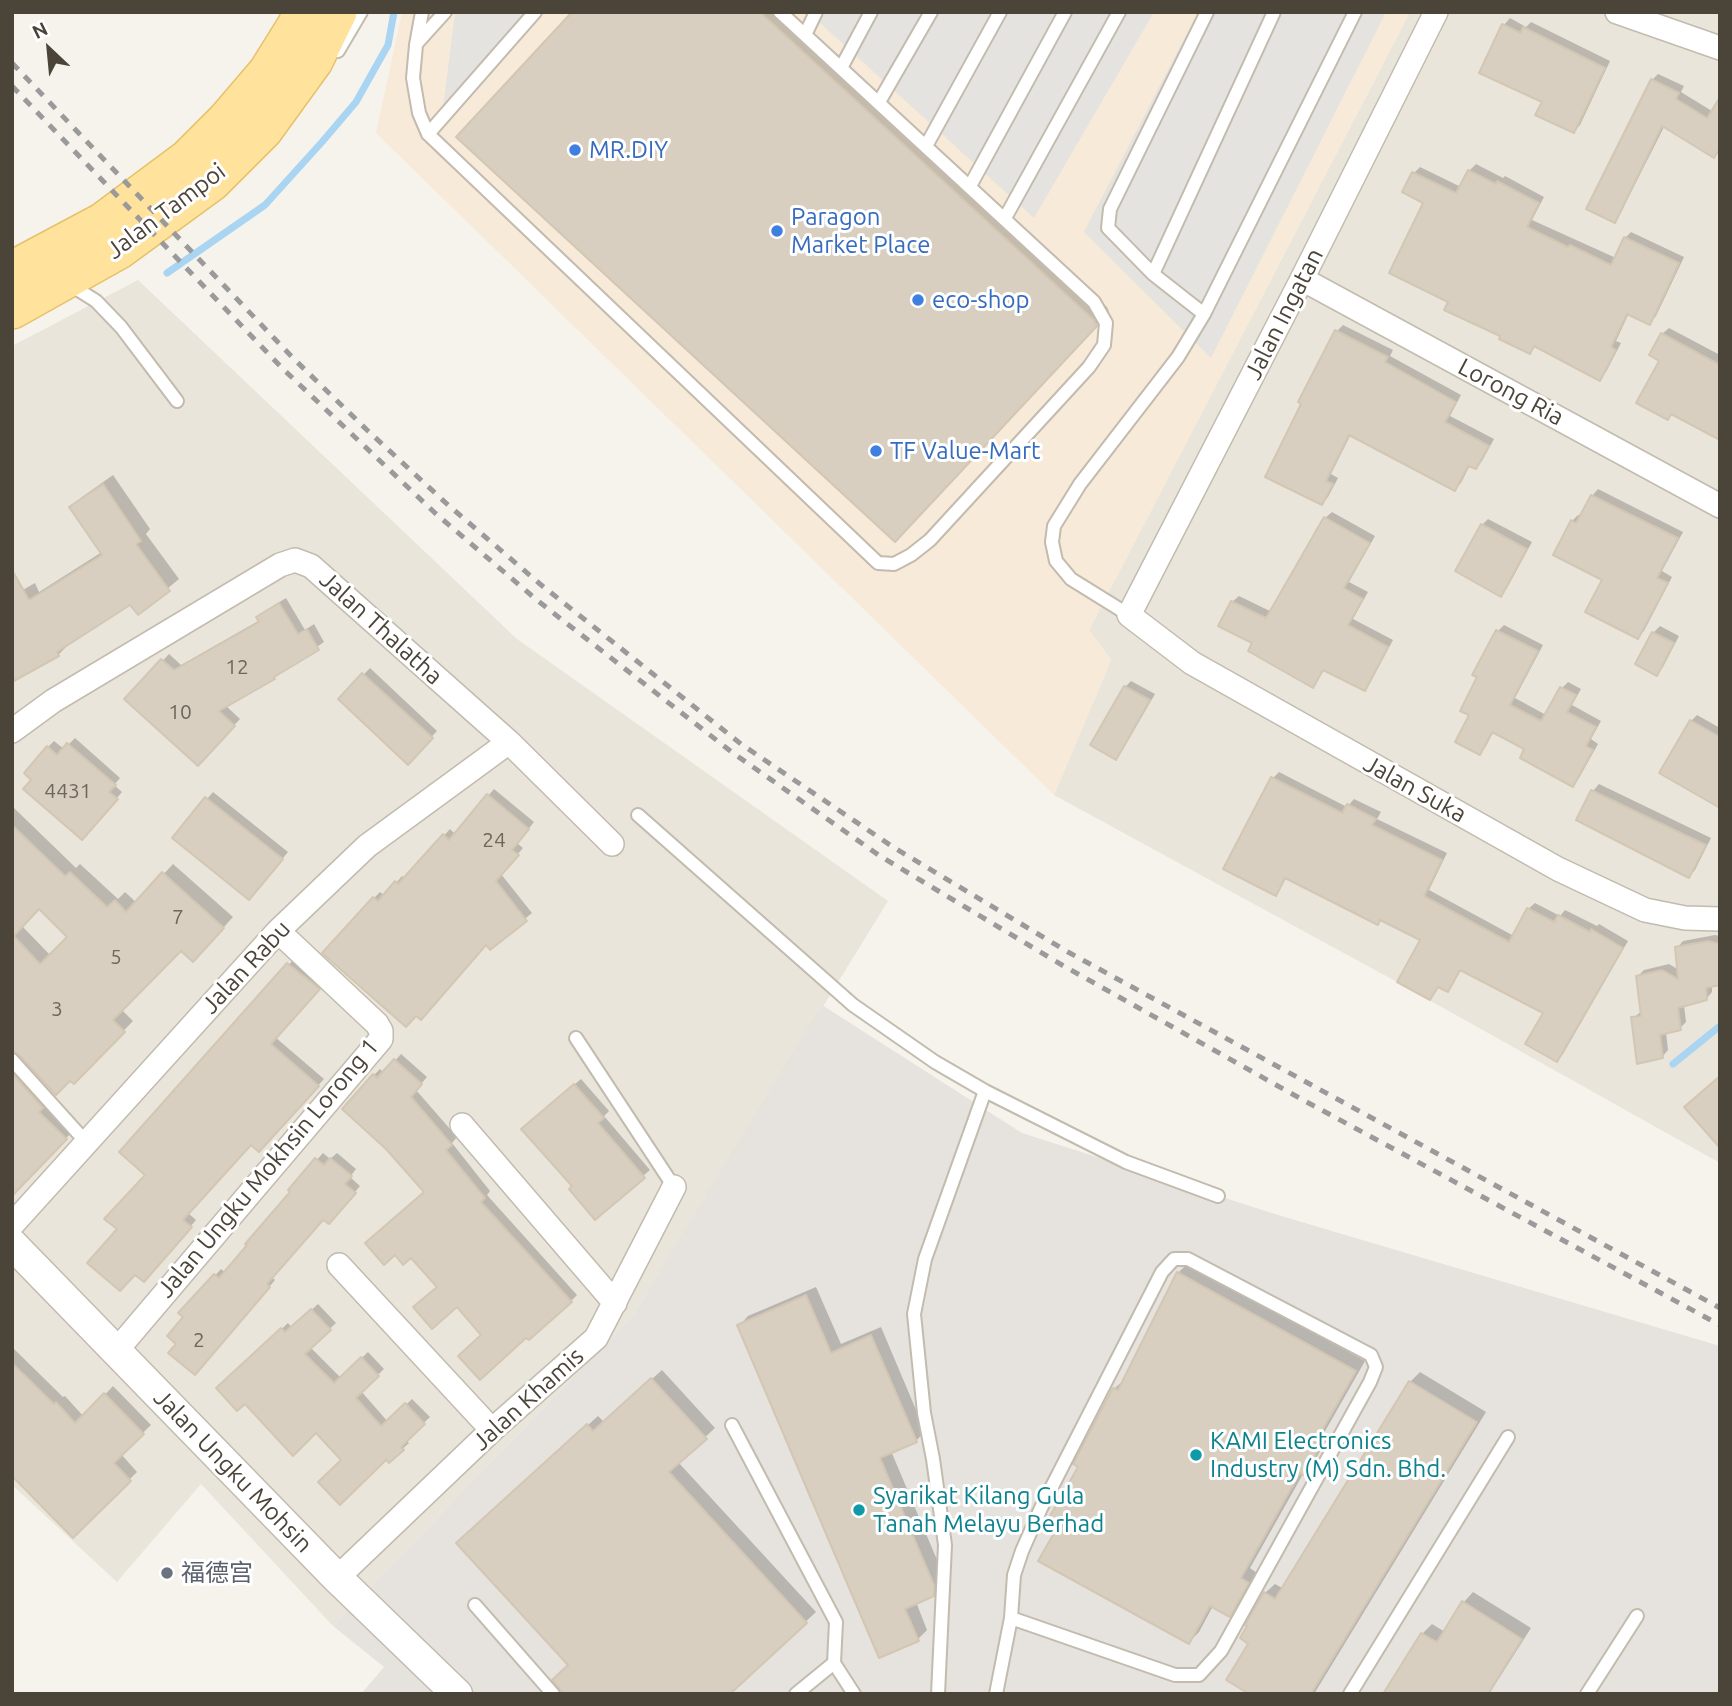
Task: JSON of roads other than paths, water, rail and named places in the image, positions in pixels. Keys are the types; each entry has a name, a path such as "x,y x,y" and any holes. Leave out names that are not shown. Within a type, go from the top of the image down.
{"main road":[{"name":"Jalan Tampoi","path":"12,270 102,222 188,158 226,120 267,72 297,24 301,12"},
{"name":"Jalan Tampoi","path":"12,310 119,250 212,181 264,130 314,61 338,12"}],"street":[{"name":"Jalan Ingatan","path":"1129,615 1303,279 1436,12"},
{"path":"1617,12 1720,48"},
{"name":"Lorong Ria","path":"1303,279 1720,506"},
{"name":"Jalan Thalatha","path":"12,731 53,701 280,565 295,560 311,566 509,741 612,844"},
{"name":"Jalan Suka","path":"1129,615 1192,663 1558,869 1645,910 1685,918 1720,919"},
{"name":"Jalan Rabu","path":"12,1225 278,931 367,846 509,741"},
{"name":"Jalan Ungku Mokhsin Lorong 1","path":"116,1350 381,1039 377,1024 278,931"},
{"path":"462,1125 615,1303"},
{"name":"Jalan Khamis","path":"337,1578 492,1430 596,1338 674,1187"},
{"name":"Jalan Ungku Mohsin","path":"12,1244 337,1578 457,1694"},
{"path":"339,1265 492,1430"}],"lane":[{"path":"327,67 361,12"},
{"path":"422,12 413,78 419,113 428,134 878,563 894,564 930,540 1089,367 1104,345 1106,323 1094,302 780,12"},
{"path":"416,45 445,12"},
{"path":"428,134 534,12"},
{"path":"805,35 816,12"},
{"path":"841,68 871,12"},
{"path":"879,102 931,12"},
{"path":"926,146 1000,12"},
{"path":"970,186 1065,12"},
{"path":"1005,218 1119,12"},
{"path":"1203,314 1153,274 1108,228 1110,209 1207,12"},
{"path":"1153,274 1274,12"},
{"path":"1129,615 1071,579 1056,561 1052,542 1054,526 1080,484 1178,357 1203,314 1355,12"},
{"path":"281,105 314,87"},
{"path":"66,281 96,301 121,327 177,401"},
{"path":"638,815 853,1005 935,1062 985,1091 1126,1162 1218,1196"},
{"path":"576,1038 674,1187"},
{"path":"12,1060 86,1142"},
{"path":"938,1694 945,1545 924,1413 914,1314 925,1259 985,1091"},
{"path":"996,1694 1011,1618 1014,1575 1041,1508 1162,1272 1174,1259 1188,1259 1371,1355 1376,1367 1370,1382 1221,1651 1199,1675 1175,1675 1011,1618"},
{"path":"732,1425 836,1622 834,1663 854,1694"},
{"path":"1350,1694 1508,1437"},
{"path":"475,1605 553,1694"},
{"path":"1587,1694 1637,1616"},
{"path":"796,1694 834,1663"}],"waterway":[{"path":"167,273 265,205 322,142 356,102 388,45 394,12"},
{"path":"1673,1064 1720,1026"}],"railway":[{"path":"12,63 294,359 367,430 540,584 741,744 893,847 1068,952 1720,1308"},
{"path":"12,86 282,368 435,513 538,601 733,753 880,856 1062,965 1303,1100 1720,1325"}],"place":[{"name":"MR.DIY","path":"575,150"},
{"name":"Paragon Market Place","path":"777,231"},
{"name":"eco-shop","path":"918,300"},
{"name":"TF Value-Mart","path":"876,451"},
{"name":"KAMI Electronics Industry (M) Sdn. Bhd.","path":"1196,1455"},
{"name":"Syarikat Kilang Gula Tanah Melayu Berhad","path":"859,1510"},
{"name":"福德宫","path":"167,1573"}]}
